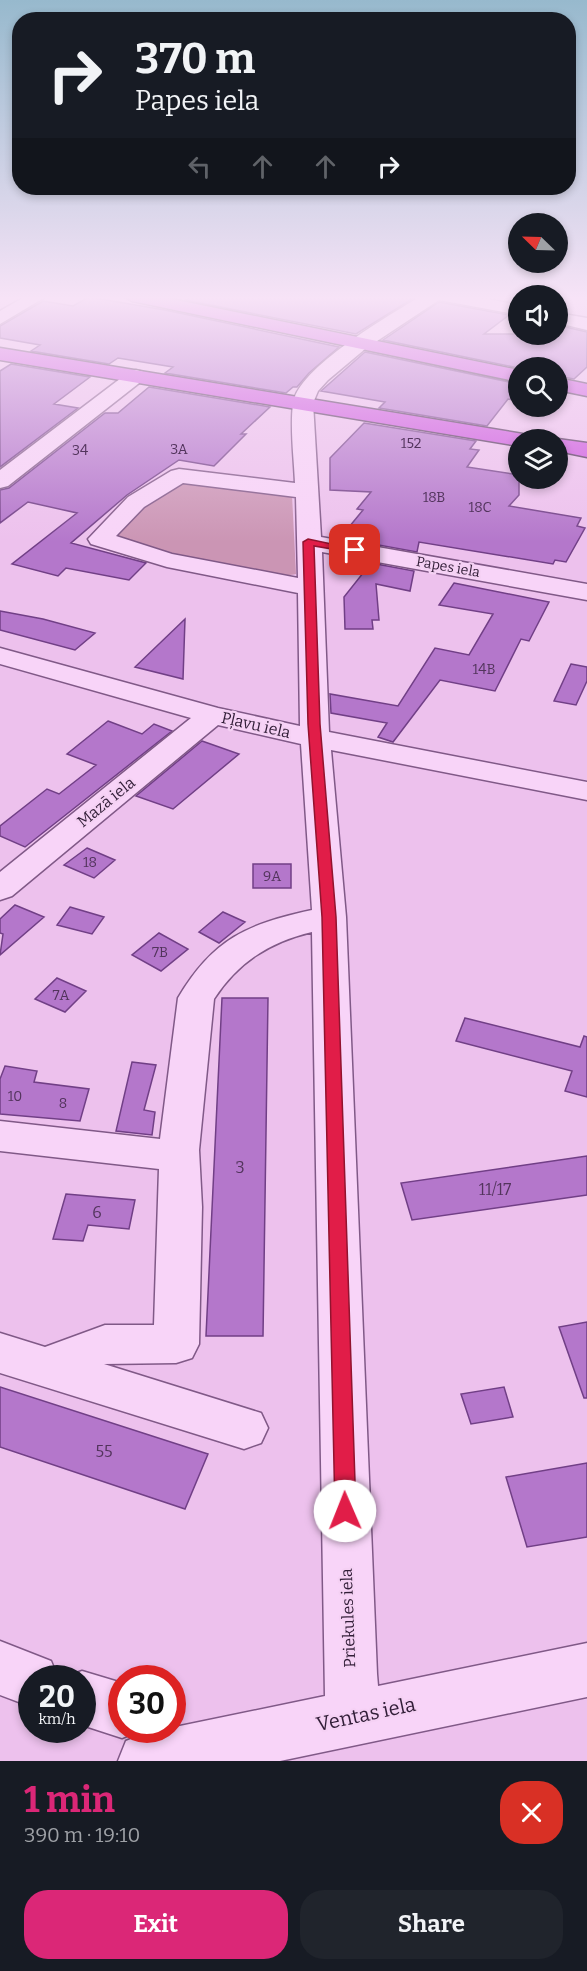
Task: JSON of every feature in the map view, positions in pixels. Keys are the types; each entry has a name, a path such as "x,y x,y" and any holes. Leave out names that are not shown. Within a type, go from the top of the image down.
{"highway":[{"path":"149,378 508,437"},
{"path":"568,386 587,390"},
{"path":"568,447 587,450"}],"street":[{"path":"0,481 133,378"},
{"path":"303,403 304,394 318,378"},
{"name":"Priekules iela","path":"303,403 316,738 329,917 350,1674 355,1717"},
{"path":"306,491 179,476 136,502 100,539 167,560 311,588"},
{"name":"Papes iela","path":"308,542 587,592"},
{"name":"Pļavu iela","path":"0,656 213,715 316,738 587,791"},
{"name":"Mazā iela","path":"0,889 213,715"},
{"path":"0,1136 178,1156 196,998 214,971 247,943 276,929 329,917"},
{"path":"45,1367 105,1344 176,1344 182,1207 179,1150"},
{"path":"0,1353 244,1428"},
{"path":"0,1668 18,1675"},
{"name":"Ventas iela","path":"146,1761 195,1737 355,1717 587,1670"}],"shaded area":[{"path":"184,480 292,495 296,574 263,573 117,539 115,530 145,502"}],"building":[{"path":"0,378 88,378 54,404 78,408 0,467"},
{"path":"196,378 305,378 297,387 293,387 286,393"},
{"path":"335,378 491,378 508,382 508,399 487,426 379,408 385,402 321,391"},
{"path":"149,387 270,407 241,434 246,434 214,466 179,460 127,495 71,543 146,563 129,580 66,568 58,576 12,564 77,513 28,502 0,523 0,490 9,488 105,413 118,413"},
{"path":"364,423 476,441 470,449 479,450 467,467 508,473 508,489 519,489 519,495 509,506 581,518 577,526 585,528 566,562 555,560 553,564 419,542 417,552 340,538 363,510 357,509 371,492 330,490 330,458"},
{"path":"371,563 414,571 410,591 376,584 379,620 372,620 373,629 345,629 344,597"},
{"path":"454,583 549,602 529,641 521,639 495,691 440,680 393,742 378,737 387,723 331,713 330,694 398,706 435,648 469,655 493,614 439,605"},
{"path":"0,611 43,619 95,633 75,650 0,630"},
{"path":"185,619 183,679 135,667"},
{"path":"571,664 587,667 587,681 576,705 554,701"},
{"path":"108,721 142,734 154,724 172,731 25,847 0,836 0,826 47,789 59,794 96,765 67,754"},
{"path":"202,741 239,754 173,809 136,796"},
{"path":"87,848 115,860 94,878 64,865"},
{"path":"253,864 291,864 291,888 253,888"},
{"path":"15,905 44,917 0,955 3,934 0,933 0,919"},
{"path":"70,907 104,917 92,934 57,925"},
{"path":"223,912 245,922 219,943 199,932"},
{"path":"159,933 188,949 161,971 132,955"},
{"path":"57,978 86,991 65,1012 35,999"},
{"path":"222,998 268,998 263,1336 206,1336"},
{"path":"465,1018 580,1047 584,1036 587,1037 587,1097 565,1091 572,1071 456,1041"},
{"path":"132,1062 156,1065 144,1110 155,1112 152,1135 116,1131"},
{"path":"5,1066 37,1071 34,1082 89,1089 80,1121 0,1114 0,1079"},
{"path":"587,1156 587,1195 412,1220 401,1183"},
{"path":"66,1194 135,1200 129,1229 88,1225 83,1241 53,1239"},
{"path":"587,1322 587,1398 584,1398 559,1327"},
{"path":"0,1387 208,1454 185,1509 0,1447"},
{"path":"504,1387 513,1417 471,1424 461,1394"},
{"path":"587,1463 587,1537 527,1547 506,1477"}],"route":[{"path":"345,1511 329,917 314,724 308,542 355,550"}]}
